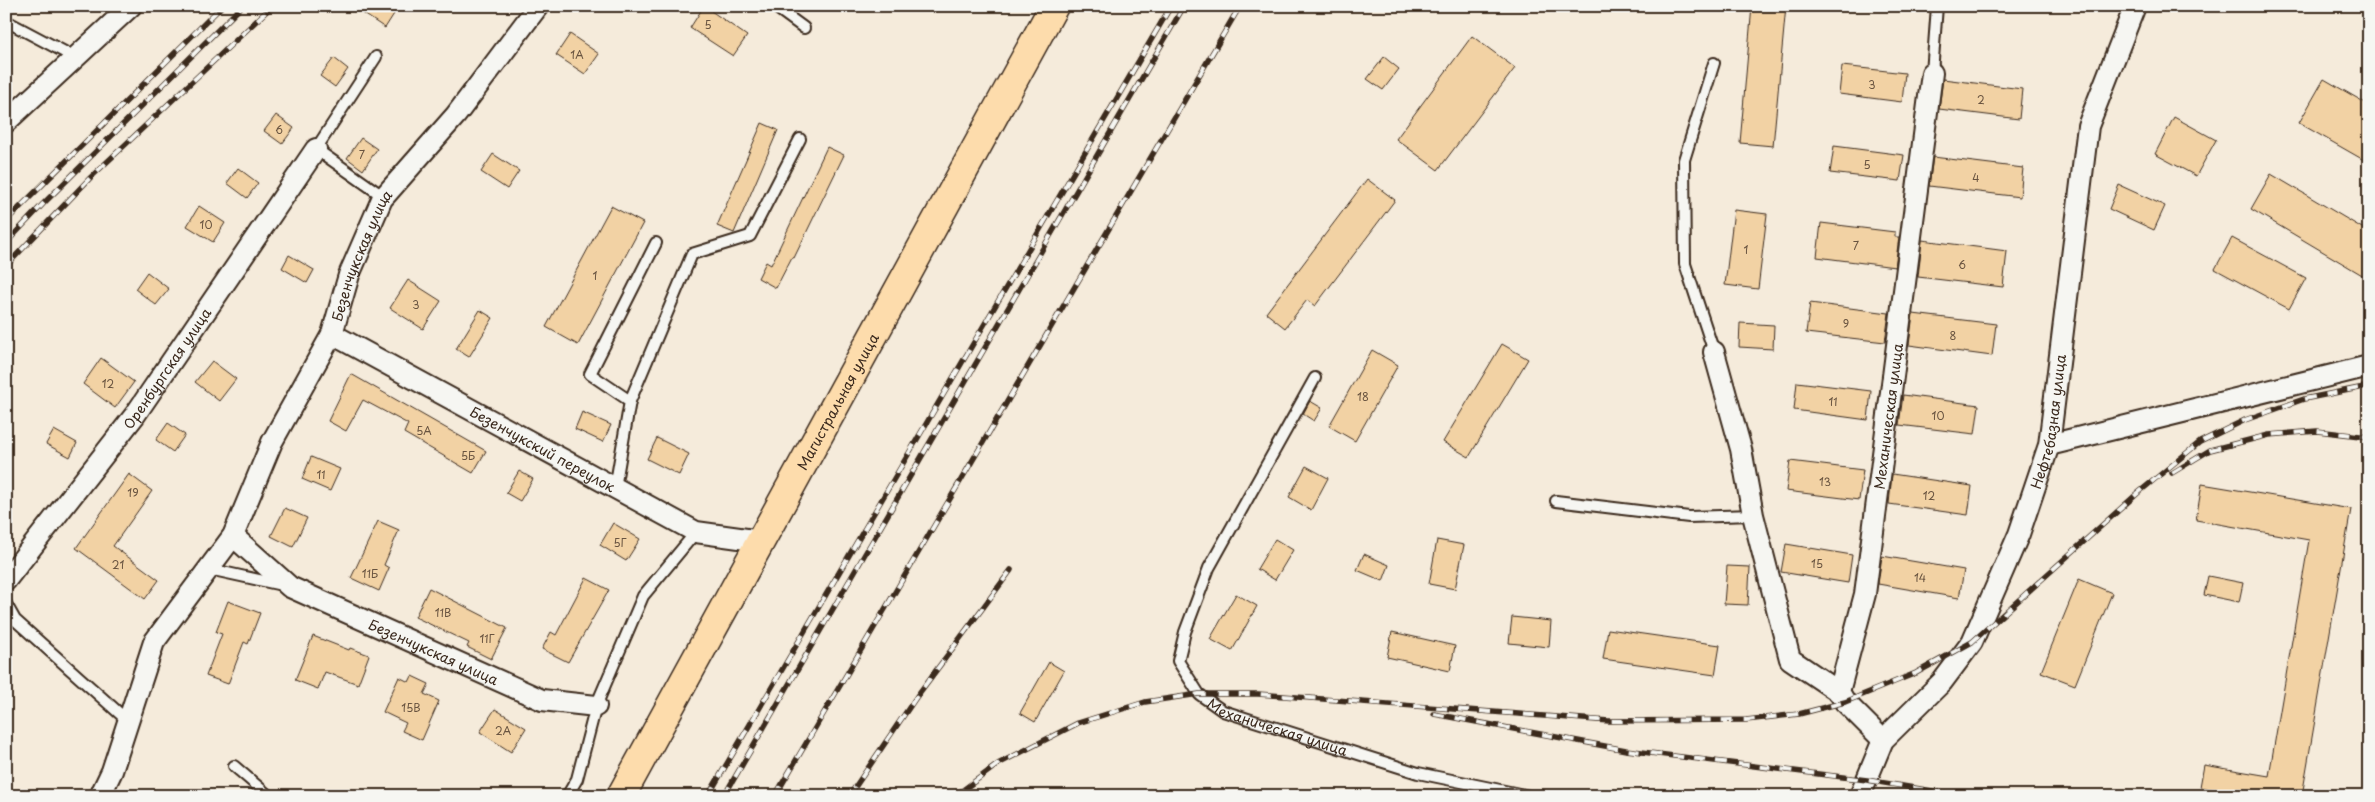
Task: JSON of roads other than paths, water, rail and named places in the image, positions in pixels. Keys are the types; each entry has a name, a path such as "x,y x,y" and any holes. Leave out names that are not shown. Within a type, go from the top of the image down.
{"main road":[{"name":"Магистральная улица","path":"621,796 1054,6"}],"street":[{"path":"6,122 131,6"},
{"name":"Безенчукская улица","path":"100,796 112,771 154,642 233,536 272,442 332,334 349,275 384,197 456,115 538,6"},
{"name":"Нефтебазная улица","path":"1860,796 1883,740 1942,682 1972,642 2019,534 2049,445 2088,126 2135,6"},
{"name":"Механическая улица","path":"1839,692 1865,594 1932,73"},
{"name":"Оренбургская улица","path":"6,580 135,415 316,149"},
{"name":"Безенчукский переулок","path":"332,334 696,532 761,541"},
{"path":"1714,352 1741,449 1753,515 1790,659 1839,692 1845,702 1883,740"},
{"path":"2049,445 2369,366"},
{"name":"Безенчукская улица","path":"233,536 290,587 542,700 596,706"}],"lane":[{"path":"774,6 804,28"},
{"path":"1932,73 1937,6"},
{"path":"6,21 74,57"},
{"path":"376,57 316,149 384,197"},
{"path":"1714,63 1684,160 1685,264 1714,352"},
{"path":"615,488 630,401 692,254 750,236 800,139"},
{"path":"630,401 590,374 656,243"},
{"name":"Механическая улица","path":"1315,378 1209,568 1185,632 1178,661 1200,694 1224,711 1418,773 1529,796"},
{"path":"1556,501 1689,517 1753,515"},
{"path":"567,796 577,779 596,706 643,596 696,532"},
{"path":"208,569 290,587"},
{"path":"6,604 16,620 128,721"},
{"path":"234,766 269,796"}],"railway":[{"path":"6,221 222,6"},
{"path":"6,243 242,6"},
{"path":"6,266 90,178 272,6"},
{"path":"708,796 1171,6"},
{"path":"724,796 1184,6"},
{"path":"775,796 1240,6"},
{"path":"955,796 998,764 1078,723 1145,702 1199,694 1258,694 1609,721 1746,720 1799,714 1845,702 1916,673 1972,642 2138,493 2200,442 2245,420 2304,399 2369,386"},
{"path":"2172,473 2210,450 2269,435 2317,431 2369,437"},
{"path":"849,796 917,696 1011,570"},
{"path":"1434,714 1626,750 1867,780 1962,796"}]}
